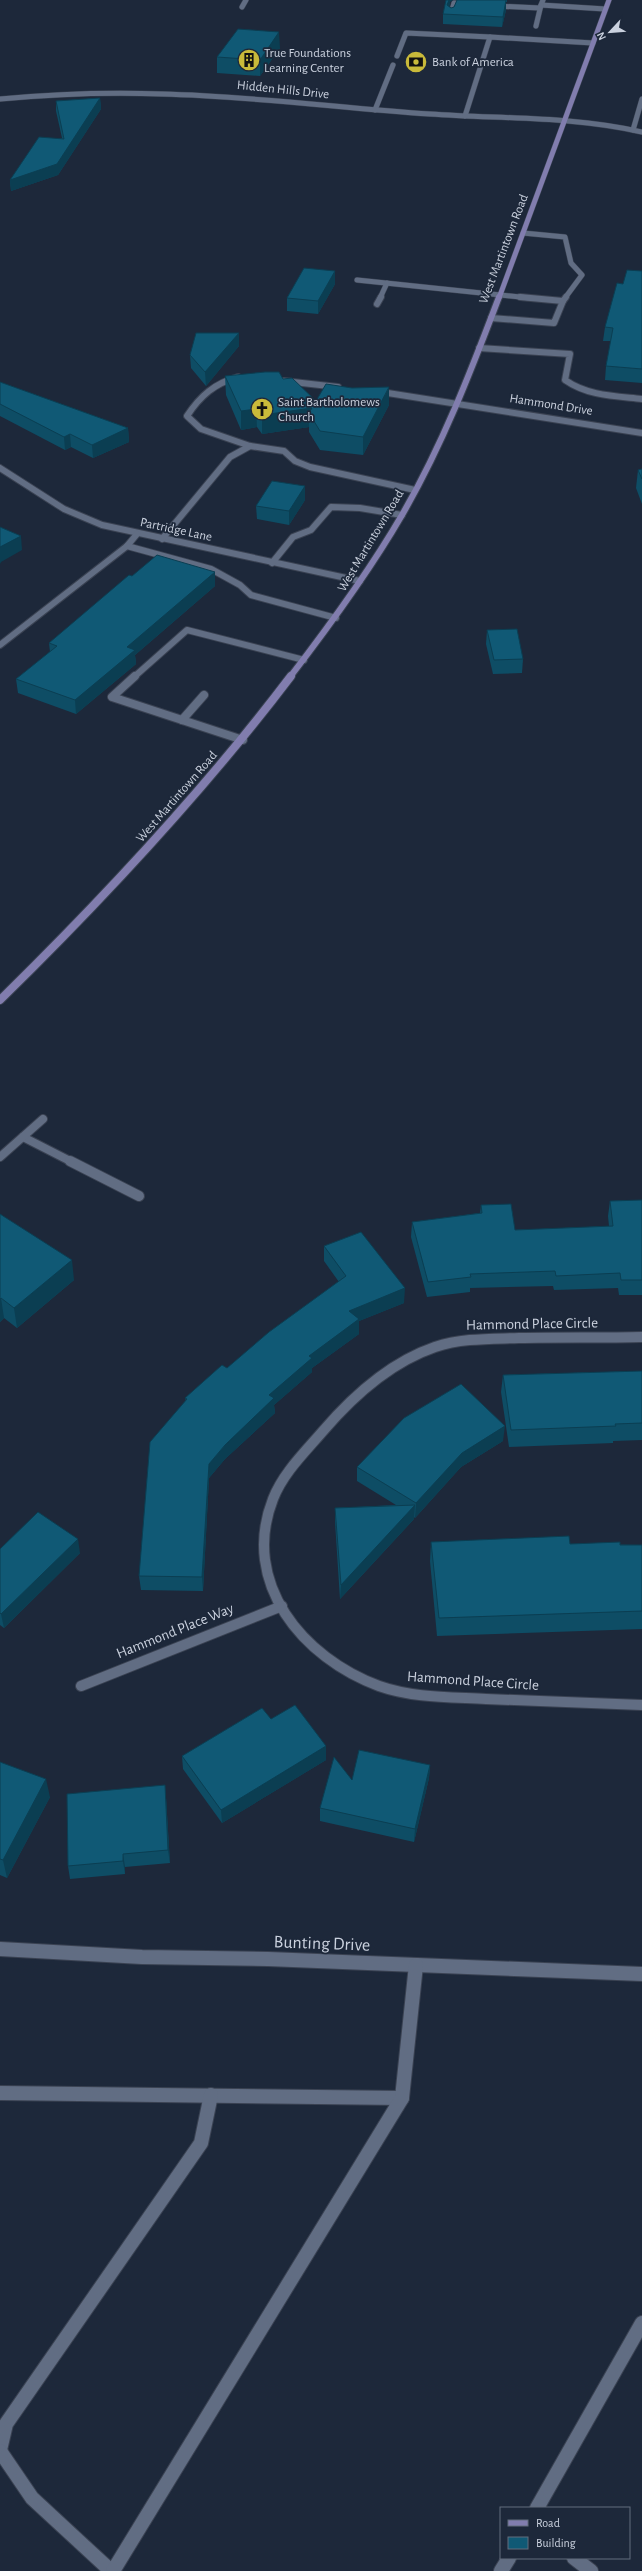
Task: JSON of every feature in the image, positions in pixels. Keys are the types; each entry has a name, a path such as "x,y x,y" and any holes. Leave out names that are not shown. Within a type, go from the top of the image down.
{"main road":[{"name":"West Martintown Road","path":"0,1000 109,891 174,822 243,740 336,618 402,515 456,404 491,318 608,0"}],"street":[{"path":"242,7 246,0"},
{"path":"451,14 454,3 477,4"},
{"path":"485,5 541,4 605,10"},
{"path":"536,26 541,4"},
{"path":"397,56 406,33 592,43"},
{"path":"465,116 490,37"},
{"path":"375,110 393,65"},
{"name":"Hidden Hills Drive","path":"0,98 89,92 164,92 234,96 375,110 598,122 642,132"},
{"path":"634,130 642,99"},
{"path":"491,318 554,323 563,301 582,275 571,263 565,237 523,233"},
{"path":"357,280 563,301"},
{"path":"377,304 386,283"},
{"path":"479,348 570,354 565,380 572,386 589,393 642,399"},
{"path":"249,377 223,380 195,402 187,416 201,429 250,446 284,451 295,461 310,467 415,490"},
{"path":"280,380 342,387"},
{"name":"Hammond Drive","path":"366,390 642,431"},
{"path":"162,539 230,458 250,446"},
{"name":"Partridge Lane","path":"0,468 81,517 137,534 360,581"},
{"path":"272,563 293,537 311,530 330,507 360,508 402,515"},
{"path":"0,645 127,546 137,534"},
{"path":"127,546 219,572 242,585 251,595 336,618"},
{"path":"243,740 112,697 187,630 304,660"},
{"path":"182,720 204,695"},
{"path":"0,1157 43,1120"},
{"path":"23,1137 139,1196"},
{"name":"Hammond Place Circle","path":"642,1337 465,1339 434,1347 398,1364 336,1414 286,1477 273,1498 265,1522 263,1547 266,1572 282,1606 305,1640 327,1660 354,1675 382,1687 453,1697 642,1705"},
{"name":"Hammond Place Way","path":"81,1686 282,1606"},
{"name":"Bunting Drive","path":"0,1949 142,1957 642,1974"},
{"path":"211,2096 201,2143 6,2424 0,2451 32,2498 112,2571 402,2098 416,1966"},
{"path":"0,2093 402,2098"},
{"path":"538,2507 642,2323"},
{"path":"501,2571 508,2559"},
{"path":"575,2559 590,2571"}],"building":[{"path":"446,0 449,0 447,5 451,8 454,7 457,0 506,0 503,17 443,14"},
{"path":"238,29 279,32 260,60 217,57"},
{"path":"100,98 57,164 10,180 39,137 64,139 56,101"},
{"path":"304,268 335,271 318,301 287,298"},
{"path":"627,270 642,271 642,369 606,366 613,328 605,327 617,283 623,284"},
{"path":"196,333 239,333 205,372 190,355"},
{"path":"279,372 283,379 292,378 316,401 326,384 352,388 389,387 363,437 320,431 309,413 312,408 262,415 256,409 241,411 225,376"},
{"path":"0,382 128,428 92,445 70,434 64,437 0,404"},
{"path":"642,469 642,479 638,470"},
{"path":"272,481 305,486 289,511 256,506"},
{"path":"0,527 21,536 0,547"},
{"path":"157,555 215,572 127,647 135,650 75,700 16,679 57,646 49,643 129,575 132,576"},
{"path":"517,629 523,659 494,660 487,630"},
{"path":"642,1200 642,1280 621,1280 620,1273 556,1276 555,1271 470,1274 471,1277 428,1282 412,1222 482,1213 481,1205 511,1204 515,1230 613,1226 610,1201"},
{"path":"0,1214 72,1260 14,1308 1,1298 0,1299"},
{"path":"361,1232 405,1288 349,1311 359,1319 309,1356 312,1358 269,1395 274,1398 225,1445 209,1464 202,1577 139,1576 150,1442 187,1399 185,1398 222,1365 227,1368 269,1332 346,1276 324,1246"},
{"path":"642,1371 642,1423 615,1424 616,1426 511,1430 503,1375"},
{"path":"461,1384 505,1426 462,1453 416,1503 357,1467 404,1418"},
{"path":"415,1505 341,1585 335,1508"},
{"path":"38,1512 78,1539 1,1614 0,1549"},
{"path":"569,1536 570,1544 620,1542 620,1545 642,1545 642,1611 439,1618 431,1542"},
{"path":"295,1705 326,1746 221,1810 182,1756 262,1708 271,1719"},
{"path":"359,1750 430,1765 415,1829 320,1808 334,1757 352,1780"},
{"path":"0,1762 46,1779 3,1860 0,1859"},
{"path":"165,1785 168,1850 123,1854 123,1861 68,1866 67,1794"}],"place":[{"name":"True Foundations Learning Center","path":"249,60"},
{"name":"Bank of America","path":"416,62"},
{"name":"Saint Bartholomews Church","path":"262,409"}]}
